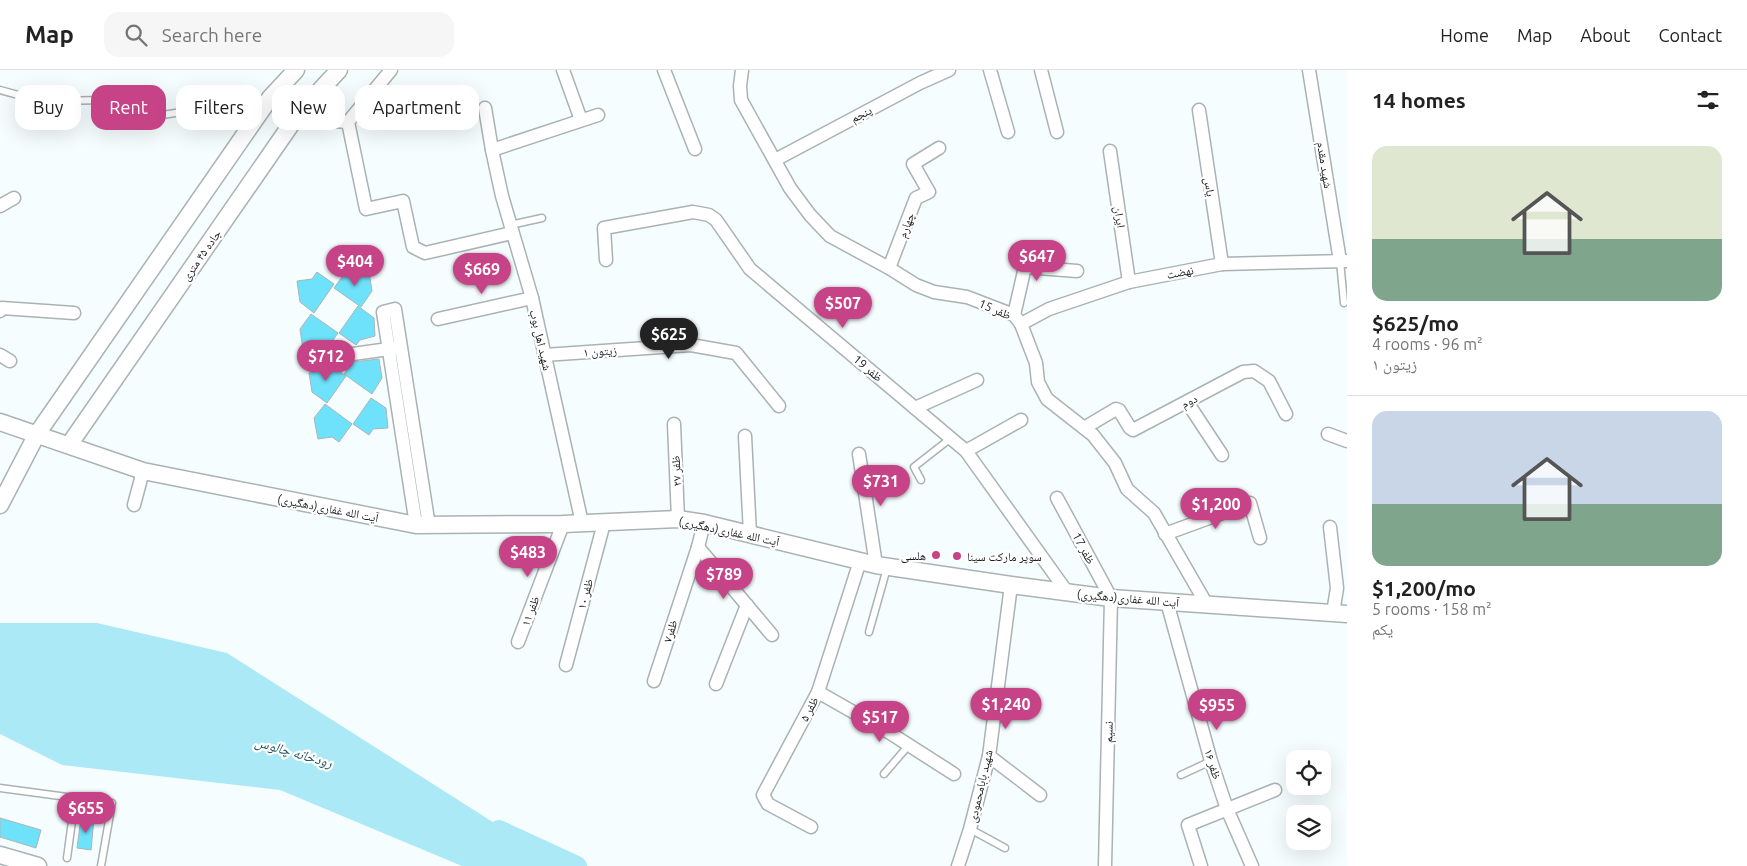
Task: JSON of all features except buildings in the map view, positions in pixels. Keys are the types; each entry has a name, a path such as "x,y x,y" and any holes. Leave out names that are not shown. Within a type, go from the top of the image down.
{"street":[{"path":"0,505 37,434 270,98 296,70"},
{"name":"جاده ۴۵ متری","path":"325,85 339,70"},
{"path":"348,122 391,70"},
{"path":"563,70 581,120"},
{"path":"664,70 695,149"},
{"name":"ظفر 15","path":"742,70 741,100 790,188 810,215 830,236 916,285 934,292 967,297 1017,320 1036,362 1038,382 1047,399 1093,435 1114,463 1127,489 1154,513 1207,605"},
{"name":"پنجم","path":"775,160 920,82 949,70"},
{"path":"990,70 1008,132"},
{"path":"1041,70 1057,132"},
{"name":"شهید مقدم","path":"1309,70 1344,261"},
{"name":"شهید اهل بوب","path":"485,108 502,196 532,298 582,523"},
{"name":"یاس","path":"1199,110 1222,264"},
{"path":"492,150 598,115"},
{"path":"348,122 366,209 404,201 414,247 425,253 511,229"},
{"name":"جاده ۴۵ متری","path":"69,445 287,130"},
{"name":"چهارم","path":"889,268 916,198 929,192 913,164 939,148"},
{"name":"ایران","path":"1110,151 1129,282"},
{"path":"0,206 14,198"},
{"name":"ظفر 19","path":"606,260 604,228 693,212 708,214 716,220 750,269 966,451 1067,592"},
{"name":"نهضت","path":"1017,320 1129,282 1222,264 1344,261"},
{"path":"1017,320 1025,267 1077,271"},
{"path":"438,319 532,298"},
{"path":"0,311 2,308 74,313"},
{"name":"زیتون ۱","path":"544,355 691,345 736,353 779,406"},
{"path":"317,360 395,348 423,526"},
{"name":"دوم","path":"1084,428 1116,409 1119,410 1133,430 1243,372 1254,370 1269,381 1286,414"},
{"path":"915,408 977,380"},
{"path":"1187,402 1222,455"},
{"path":"966,451 1022,420"},
{"name":"آیت الله غفاری(دهگیری)","path":"0,422 143,471 423,526 604,523 678,519 704,523 882,566 1011,585 1111,598 1340,614"},
{"name":"ظفر ۲۷","path":"674,424 678,519"},
{"path":"1328,434 1347,441"},
{"path":"746,436 750,534"},
{"path":"859,454 882,566"},
{"path":"134,505 143,471"},
{"name":"ظفر 17","path":"1057,498 1111,598"},
{"path":"1165,534 1250,503 1260,538"},
{"name":"ظفر ۱۰","path":"566,665 604,523"},
{"name":"ظفر۷","path":"654,681 698,547 704,523"},
{"name":"ظفر ۱۱","path":"518,642 563,524"},
{"path":"1330,526 1340,614"},
{"path":"698,547 772,635"},
{"name":"ظفر ۵","path":"811,826 768,804 763,795 818,692 860,561"},
{"name":"شهید بابامحمودی","path":"958,866 970,829 989,756 1011,585"},
{"name":"نسیم","path":"1105,866 1111,598"},
{"name":"ظفر ۱۶","path":"1167,602 1211,761 1227,809 1252,866"},
{"path":"716,684 747,605"},
{"path":"818,692 910,745 954,774"},
{"path":"989,756 1040,795"},
{"path":"1201,866 1188,825 1275,790"},
{"path":"0,855 38,866"}],"lane":[{"path":"0,90 29,98 57,101 104,100 130,120 270,98"},
{"path":"511,229 542,218"},
{"path":"1344,261 1344,303"},
{"path":"921,480 914,467 951,438"},
{"path":"869,632 882,566"},
{"path":"890,733 901,710"},
{"path":"884,774 910,745"},
{"path":"1181,775 1211,761"},
{"path":"0,788 112,803 101,866"},
{"path":"67,858 75,799"},
{"path":"970,829 1005,848"}],"water":[{"path":"0,623 97,623 227,653 562,866 462,866 280,790 62,765 0,734"}],"waterway":[{"name":"رودخانه چالوس","path":"499,830 577,866"}],"place":[{"name":"هلسی","path":"936,555"},
{"name":"سوپر مارکت سینا","path":"957,556"}]}
